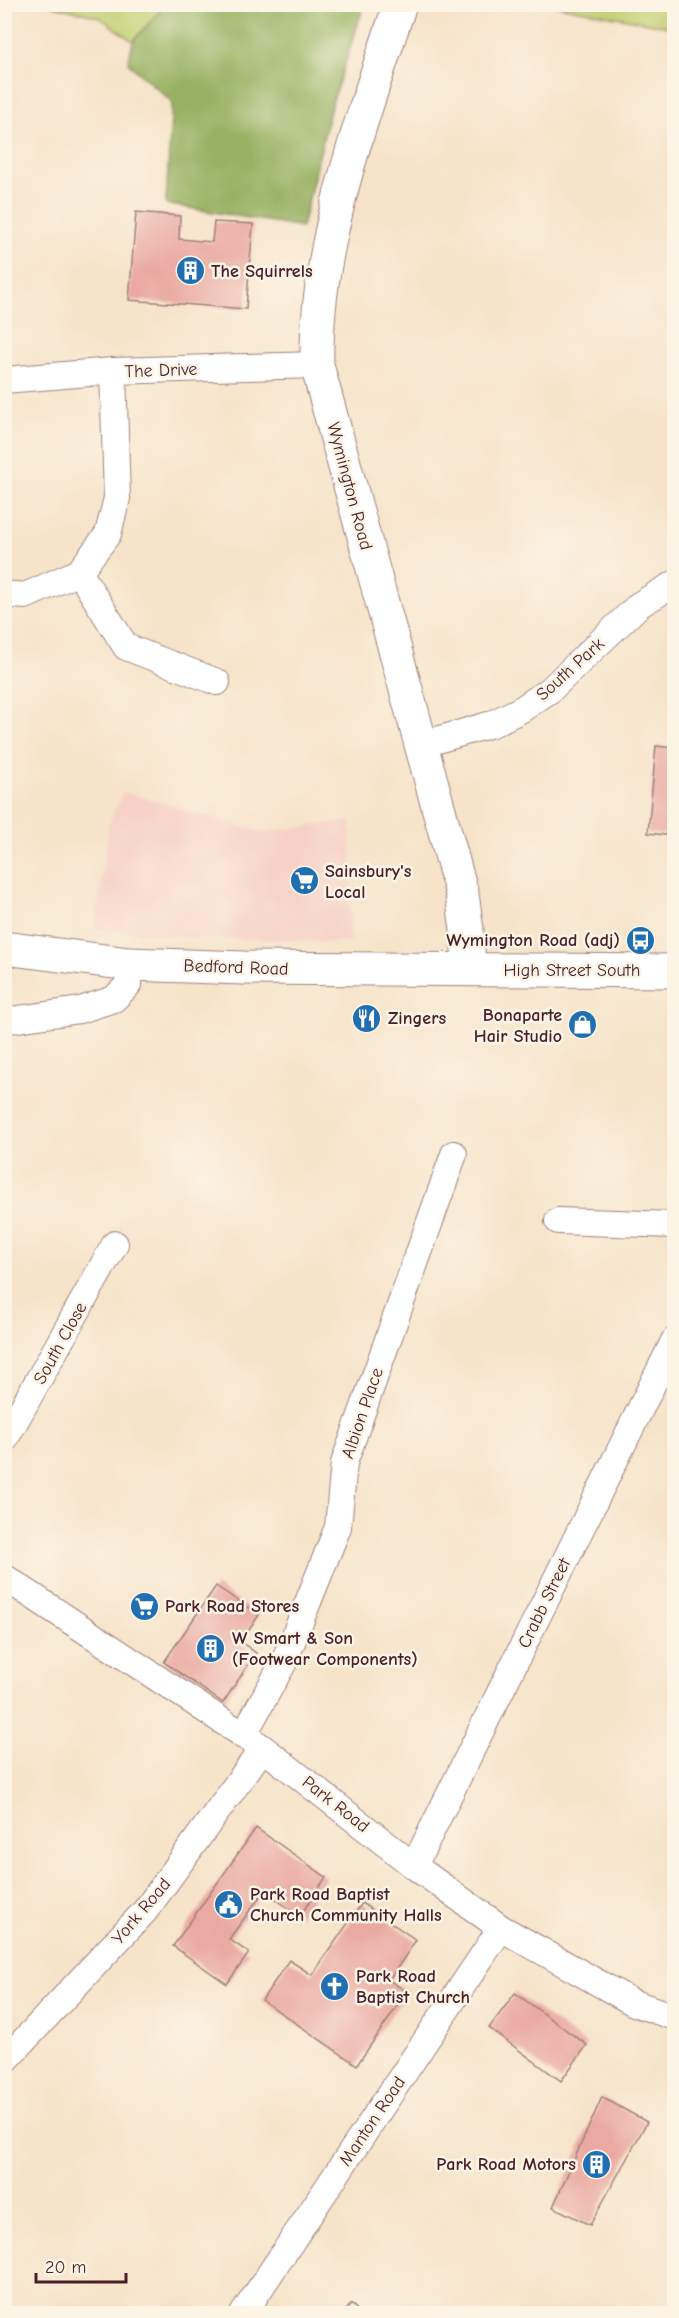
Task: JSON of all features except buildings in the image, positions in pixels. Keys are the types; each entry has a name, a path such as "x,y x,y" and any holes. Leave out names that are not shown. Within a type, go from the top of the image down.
{"street":[{"name":"Wymington Road","path":"400,4 337,202 316,334 317,365 462,894 467,930 468,969"},
{"name":"The Drive","path":"4,380 113,371 317,365"},
{"path":"4,594 25,596 79,572 108,534 117,498 113,371"},
{"path":"79,572 126,647 217,682"},
{"name":"South Park","path":"420,746 492,724 522,709 550,690 639,605 675,584"},
{"name":"Bedford Road","path":"4,948 129,964 274,969 468,969"},
{"path":"4,1021 80,1010 114,999 128,986 129,964"},
{"name":"High Street South","path":"468,969 675,971"},
{"name":"Albion Place","path":"253,1742 338,1527 344,1463 454,1154"},
{"path":"558,1221 675,1225"},
{"name":"South Close","path":"4,1441 115,1245"},
{"name":"Crabb Street","path":"414,1866 675,1341"},
{"name":"Park Road","path":"4,1577 253,1742 414,1866 501,1928 634,2003 675,2017"},
{"name":"York Road","path":"4,2062 145,1911 253,1742"},
{"name":"Manton Road","path":"243,2313 501,1928"}],"shaded area":[{"path":"123,792 262,832 351,821 351,942 198,938 95,928 109,824"}],"green space":[{"path":"50,5 165,5 133,41 99,17"},
{"path":"165,5 364,5 331,106 302,227 166,204 172,102 128,63 133,41"},
{"path":"553,5 674,5 674,28"}],"place":[{"name":"The Squirrels","path":"190,271"},
{"name":"Sainsbury's Local","path":"304,881"},
{"name":"Wymington Road (adj)","path":"641,940"},
{"name":"Zingers","path":"367,1018"},
{"name":"Bonaparte Hair Studio","path":"583,1025"},
{"name":"Park Road Stores","path":"144,1606"},
{"name":"W Smart & Son (Footwear Components)","path":"211,1648"},
{"name":"Park Road Baptist Church Community Halls","path":"229,1904"},
{"name":"Park Road Baptist Church","path":"335,1986"},
{"name":"Park Road Motors","path":"597,2164"}]}
